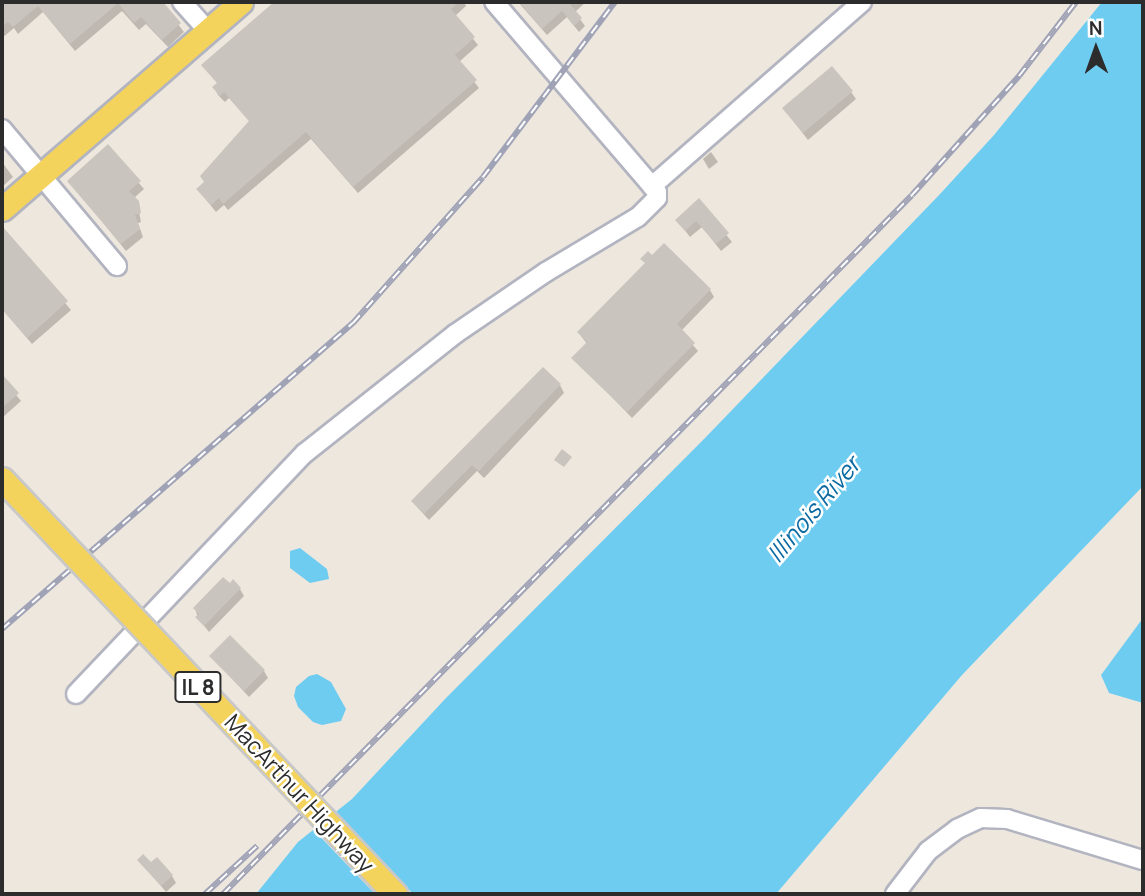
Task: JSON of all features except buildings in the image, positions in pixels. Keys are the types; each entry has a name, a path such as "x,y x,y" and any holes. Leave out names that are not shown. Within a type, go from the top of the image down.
{"main road":[{"path":"2,209 241,2"},
{"name":"MacArthur Highway","path":"2,479 395,894"}],"street":[{"path":"182,2 208,31"},
{"path":"76,694 305,453 455,334 546,272 638,217 657,198 652,186 494,2"},
{"path":"652,186 862,2"},
{"path":"2,129 117,266"},
{"path":"895,894 928,851 957,828 981,818 1007,820 1143,860"}],"water":[{"name":"Illinois River","path":"1102,2 1143,2 1143,486 962,675 776,894 256,894 298,842 352,799 446,698 705,438 941,193 994,135"},
{"path":"300,548 327,569 329,579 310,583 290,568 290,551"},
{"path":"1143,618 1143,703 1109,693 1101,675"},
{"path":"317,674 331,682 346,709 341,721 322,725 313,722 298,707 294,696 296,687 309,676"}],"pier":[{"path":"333,810 413,894 375,894 311,827"}],"railway":[{"path":"2,629 353,323 483,177 615,2"},
{"path":"223,894 912,195 1019,76 1076,2"},
{"path":"205,894 257,846"}]}
